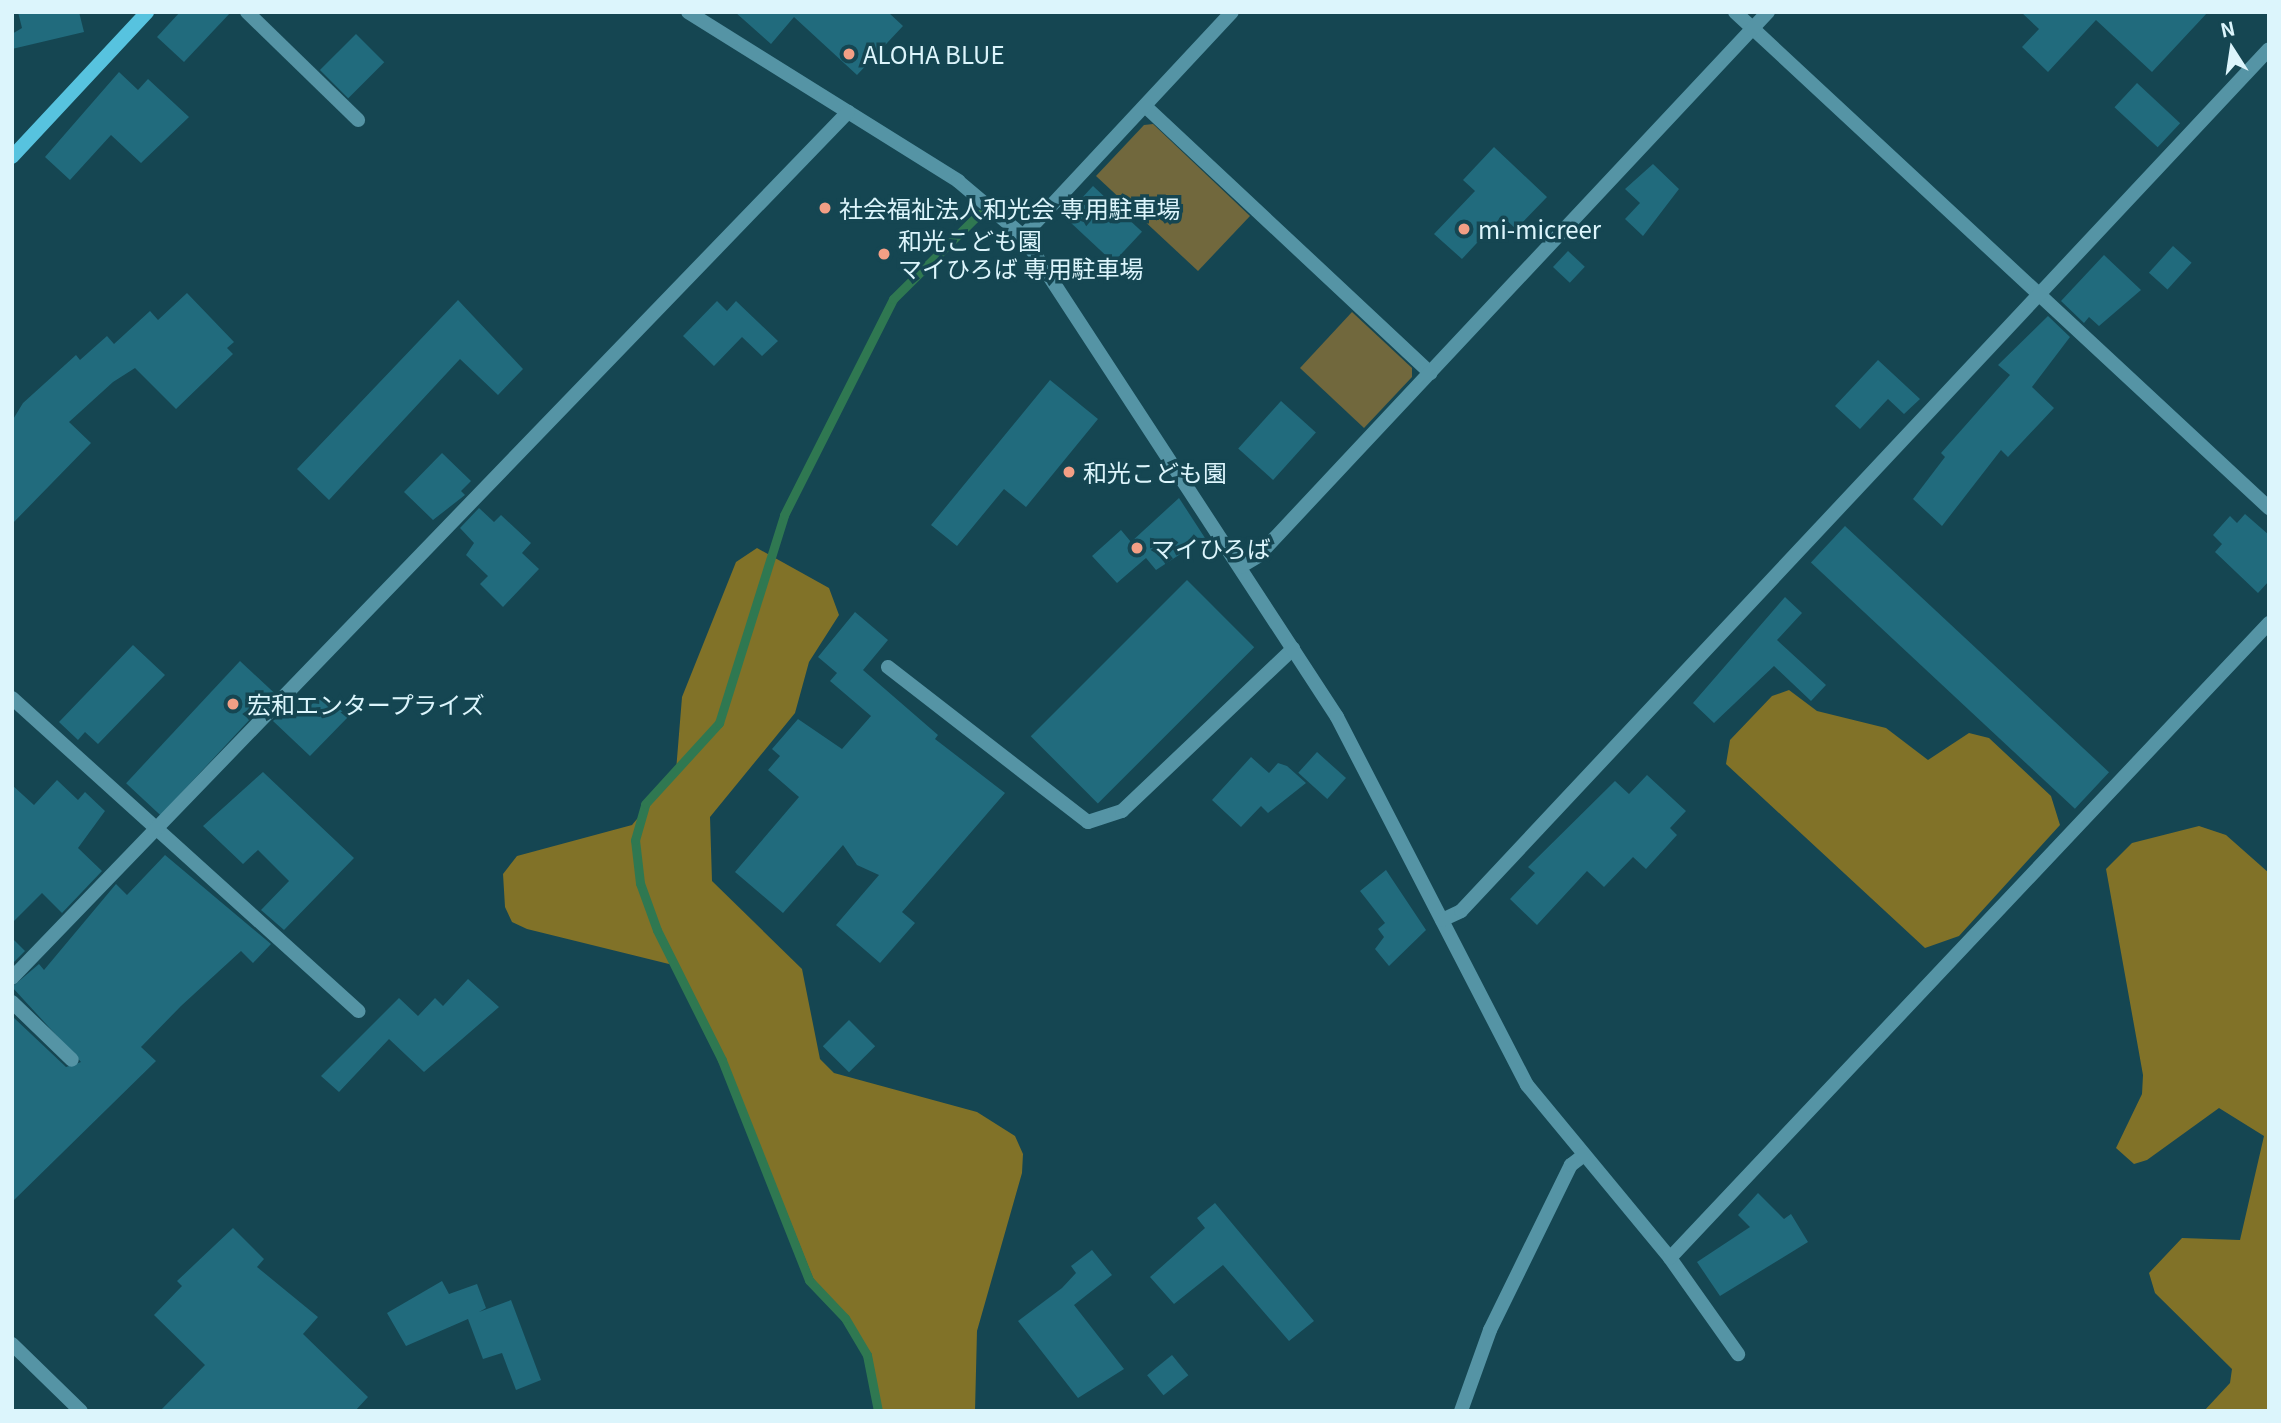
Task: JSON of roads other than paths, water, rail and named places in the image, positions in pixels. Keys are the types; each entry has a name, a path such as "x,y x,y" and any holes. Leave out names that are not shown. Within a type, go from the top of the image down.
{"main road":[{"path":"12,157 147,12"}],"street":[{"path":"247,12 358,120"},
{"path":"1023,236 1232,12"},
{"path":"1735,12 2269,508"},
{"path":"1240,568 1430,373 1768,12"},
{"path":"696,14 958,181 1023,236 1347,735 1527,1085 1670,1258 1738,1354"},
{"path":"1443,920 1461,911 2269,49"},
{"path":"1145,106 1430,373"},
{"path":"12,978 848,112"},
{"path":"1670,1258 2269,622"},
{"path":"888,667 1088,822 1122,811 1293,649"},
{"path":"12,698 359,1010"},
{"path":"12,1002 72,1060"},
{"path":"1461,1411 1489,1330 1571,1165 1584,1155"},
{"path":"12,1344 81,1411"}],"waterway":[{"path":"878,1411 867,1355 845,1318 809,1280 722,1060 657,930 640,883 635,840 645,804 719,723 784,515 893,299 979,214"}],"place":[{"name":"ALOHA BLUE","path":"849,54"},
{"name":"社会福祉法人和光会 専用駐車場","path":"825,208"},
{"name":"mi-micreer","path":"1464,229"},
{"name":"和光こども園 マイひろば 専用駐車場","path":"884,254"},
{"name":"和光こども園","path":"1069,472"},
{"name":"マイひろば","path":"1137,548"},
{"name":"宏和エンタープライズ","path":"233,704"}]}
